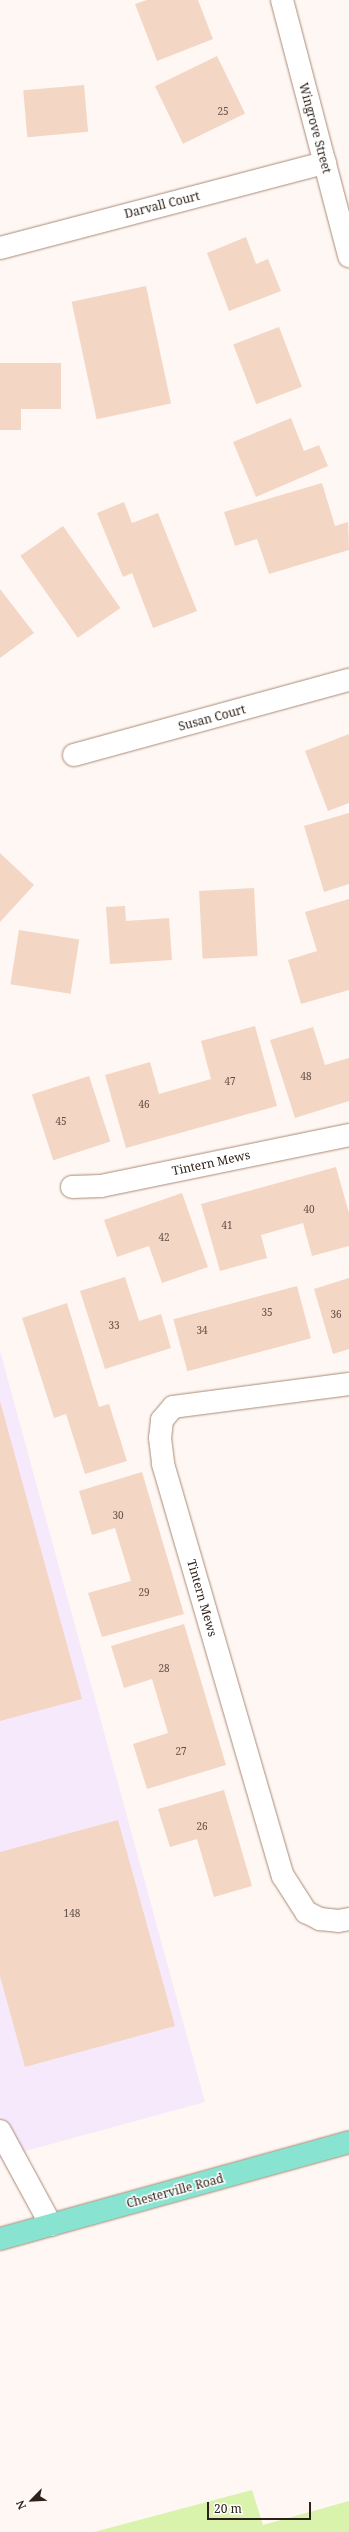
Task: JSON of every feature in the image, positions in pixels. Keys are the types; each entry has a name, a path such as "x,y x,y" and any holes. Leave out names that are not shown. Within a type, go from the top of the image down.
{"main road":[{"name":"Chesterville Road","path":"0,2239 349,2142"}],"street":[{"name":"Wingrove Street","path":"282,0 349,256"},
{"name":"Darvall Court","path":"0,248 324,163"},
{"name":"Susan Court","path":"74,755 349,680"},
{"name":"Tintern Mews","path":"72,1187 101,1186 349,1135"},
{"name":"Tintern Mews","path":"349,1384 173,1407 162,1420 160,1438 163,1464 283,1876 306,1912 320,1919 338,1921 349,1919"},
{"path":"0,2131 51,2225"}],"shaded area":[{"path":"0,1351 205,2102 0,2158"}],"green space":[{"path":"252,2490 263,2525 349,2501 349,2532 94,2532"}],"building":[{"path":"147,0 198,0 213,39 157,61 135,4"},
{"path":"217,56 245,114 183,144 155,86"},
{"path":"84,85 88,132 27,137 23,90"},
{"path":"246,237 256,264 268,259 281,291 229,311 207,253"},
{"path":"146,286 171,403 97,419 72,302"},
{"path":"279,327 302,387 256,404 233,345"},
{"path":"0,363 61,363 61,409 21,409 21,430 0,430"},
{"path":"291,418 304,451 319,445 328,466 256,497 233,442"},
{"path":"322,483 335,526 348,522 349,550 269,574 257,539 235,546 224,512"},
{"path":"124,502 132,523 158,513 197,611 153,628 132,573 123,577 97,513"},
{"path":"63,526 120,608 78,638 20,556"},
{"path":"0,589 34,633 0,658"},
{"path":"349,734 349,803 328,811 305,751"},
{"path":"349,813 349,884 324,892 304,826"},
{"path":"0,853 34,885 0,922"},
{"path":"254,888 258,956 203,959 199,891"},
{"path":"349,899 349,990 301,1004 288,960 317,951 305,912"},
{"path":"125,906 126,921 169,918 172,960 110,964 106,907"},
{"path":"19,930 79,940 71,994 10,984"},
{"path":"255,1026 277,1106 126,1148 105,1075 150,1062 159,1094 211,1079 201,1041"},
{"path":"313,1027 325,1065 349,1058 349,1101 295,1118 270,1040"},
{"path":"89,1076 110,1142 53,1160 32,1095"},
{"path":"336,1167 349,1213 349,1246 312,1256 303,1223 261,1235 267,1258 220,1271 201,1204"},
{"path":"182,1193 208,1267 162,1283 149,1246 117,1257 104,1220"},
{"path":"125,1277 139,1321 161,1314 171,1348 105,1369 80,1291"},
{"path":"349,1278 349,1349 333,1354 314,1289"},
{"path":"297,1286 311,1338 187,1371 173,1319"},
{"path":"67,1303 99,1407 109,1404 127,1461 85,1474 66,1414 54,1418 22,1318"},
{"path":"0,1401 82,1699 0,1721"},
{"path":"142,1472 184,1614 102,1637 88,1593 131,1581 115,1528 92,1535 79,1491"},
{"path":"184,1624 226,1765 147,1789 133,1744 168,1733 152,1679 124,1688 111,1646"},
{"path":"224,1790 252,1886 214,1897 197,1839 170,1847 158,1809"},
{"path":"118,1820 175,2026 25,2067 0,1976 0,1852"}]}
